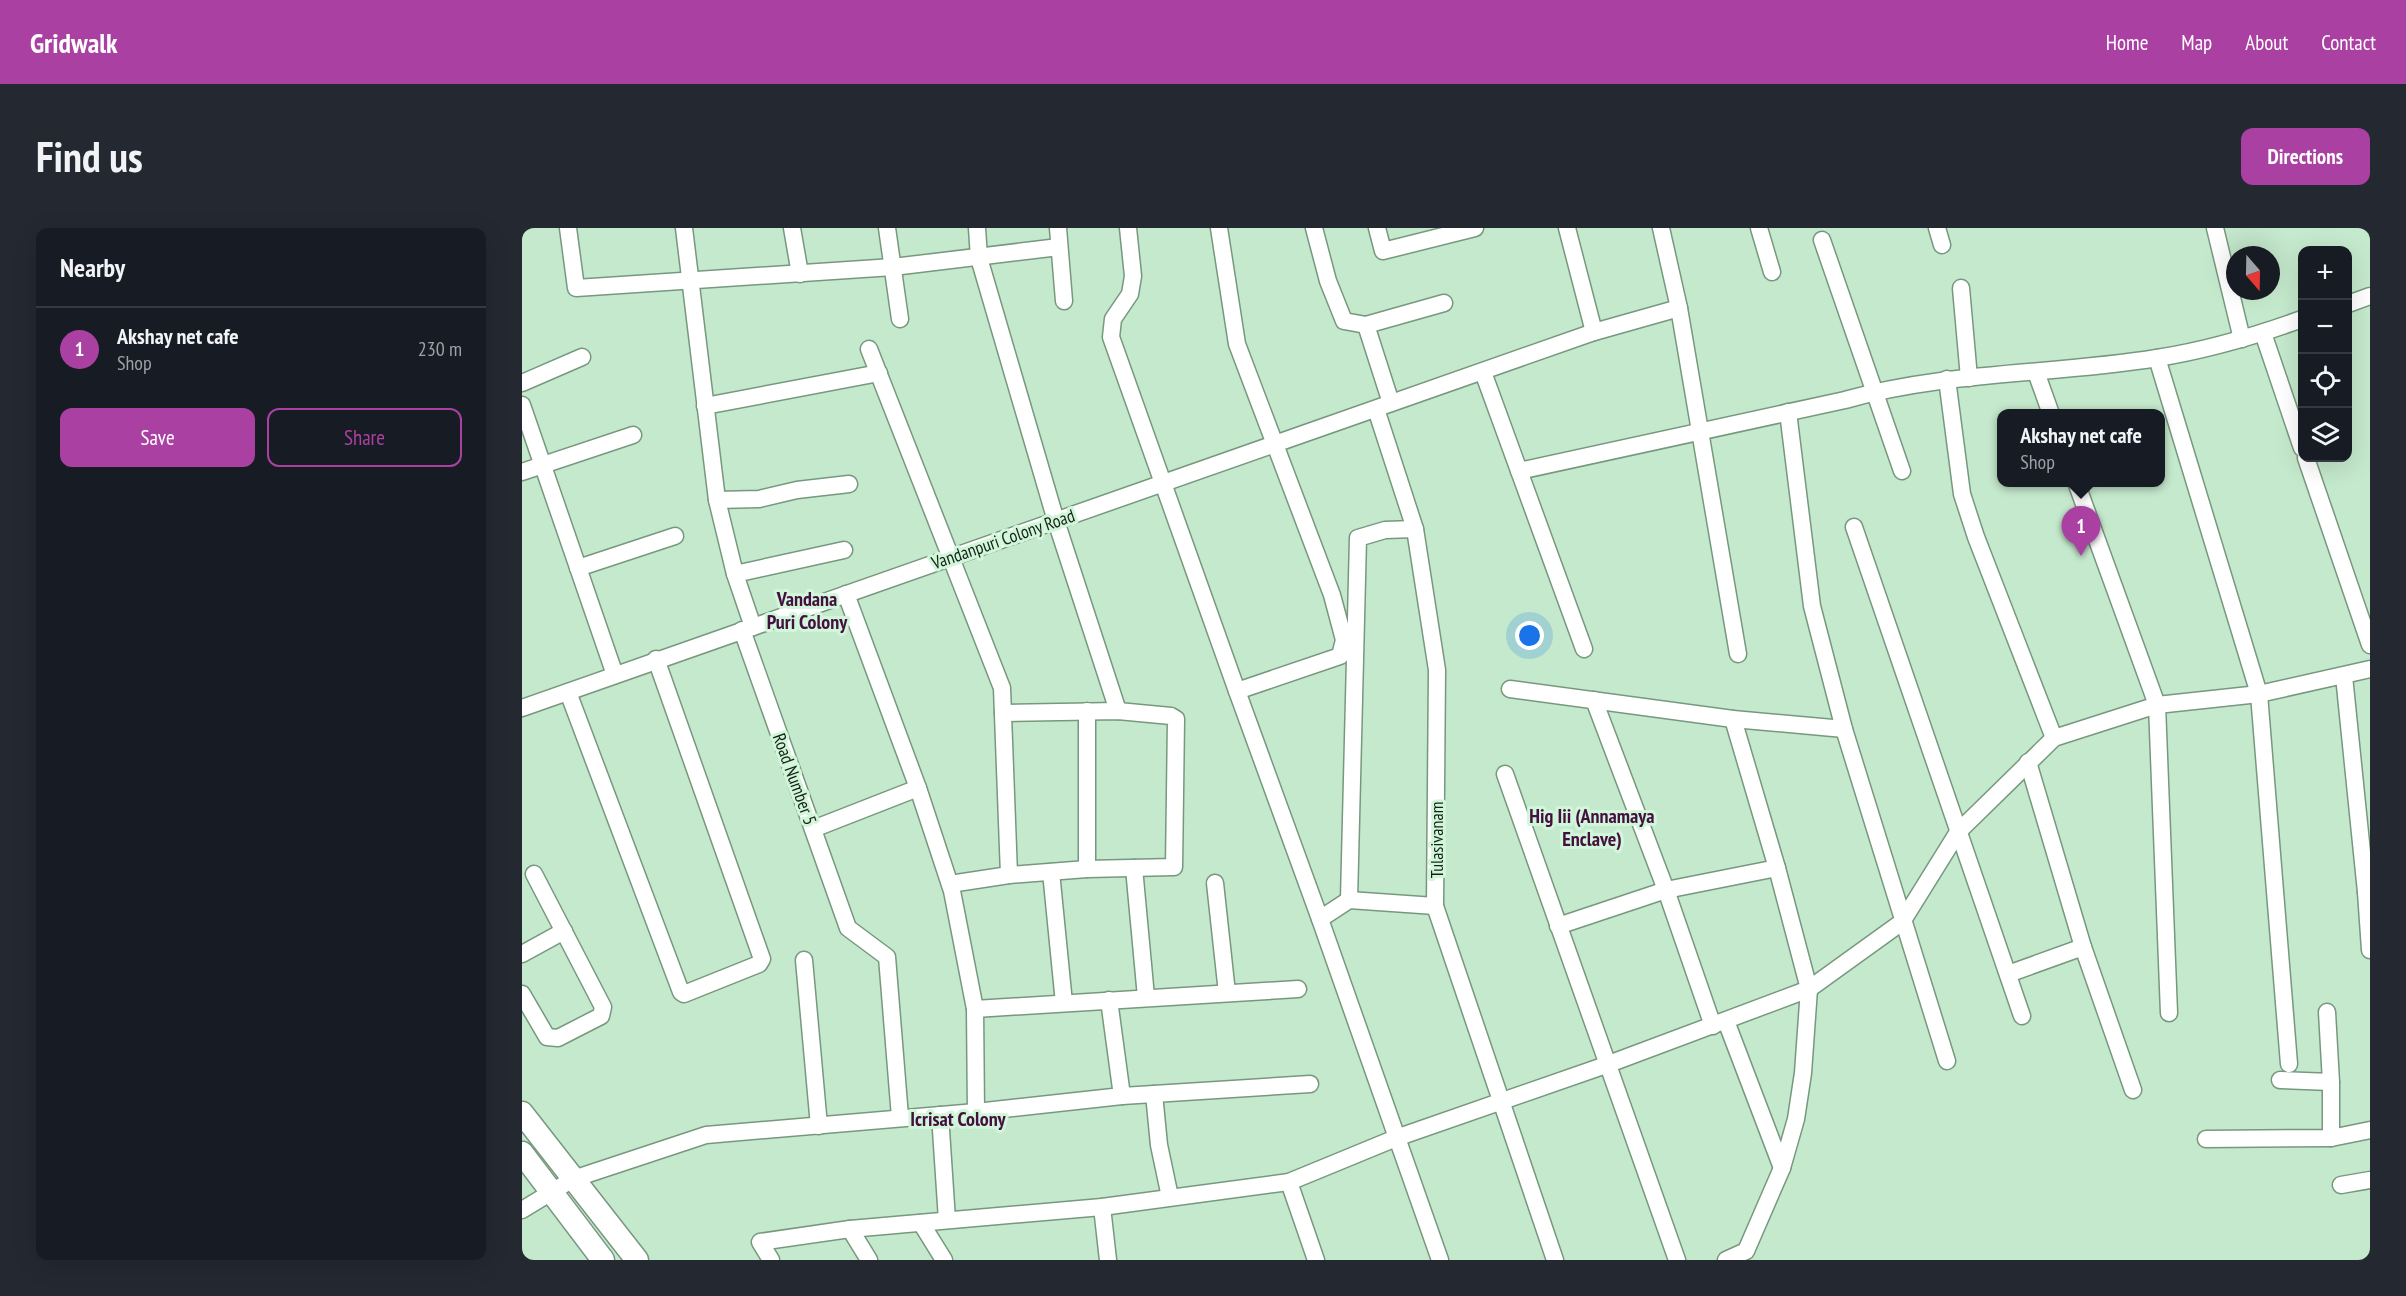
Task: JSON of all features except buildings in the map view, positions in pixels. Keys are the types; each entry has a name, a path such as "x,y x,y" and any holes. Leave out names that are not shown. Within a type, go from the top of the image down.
{"main road":[{"path":"522,1113 637,1260"},
{"path":"522,1153 603,1260"}],"street":[{"path":"568,228 576,288 893,267 1059,247"},
{"name":"Road Number 5","path":"684,228 717,500 748,628 813,829 848,928 887,957 900,1117"},
{"path":"792,228 800,274"},
{"path":"887,228 900,319"},
{"path":"977,228 980,258 1056,521 1118,711"},
{"path":"1058,228 1064,301"},
{"path":"1128,228 1132,276 1130,294 1113,319 1111,337 1440,1260"},
{"path":"1219,228 1237,344 1332,595 1344,640 1340,656 1236,691"},
{"path":"1314,228 1328,281 1344,321 1366,325 1444,303"},
{"path":"1377,228 1383,251 1474,228"},
{"path":"1567,228 1594,332"},
{"path":"1661,228 1701,430 1738,654"},
{"path":"1760,228 1772,272"},
{"path":"1937,228 1942,245"},
{"path":"2215,228 2242,339"},
{"path":"1822,240 1902,471"},
{"path":"1961,288 1969,378"},
{"path":"2352,303 2370,296"},
{"name":"Vandanpuri Colony Road","path":"522,708 656,659 1594,332 1678,308"},
{"path":"1519,471 1874,392 1947,379 2036,372 2157,358 2242,339 2298,320"},
{"name":"Tulasivanam","path":"1366,325 1415,529 1437,670 1435,906 1555,1260"},
{"path":"2263,333 2298,436"},
{"path":"869,349 1002,688 1009,875"},
{"path":"522,383 582,357"},
{"path":"2157,358 2259,694 2289,1064"},
{"path":"1483,372 1584,649"},
{"path":"2036,372 2049,409"},
{"path":"705,406 879,373"},
{"path":"1947,379 1962,494 1976,537 2054,738"},
{"path":"522,405 615,675"},
{"path":"1788,412 1812,606 1844,729 1947,1061"},
{"path":"522,472 633,435"},
{"path":"2307,462 2370,645"},
{"path":"717,500 759,499 796,490 849,484"},
{"path":"2077,487 2157,705 2169,1013"},
{"path":"1854,527 2022,1016"},
{"path":"1349,900 1358,538 1385,530 1415,529"},
{"path":"578,568 675,536"},
{"path":"735,574 844,550"},
{"path":"846,594 918,788 950,884 975,1009 976,1112"},
{"path":"568,692 681,992 684,994 759,964 762,959 656,659"},
{"path":"771,1260 760,1242 850,1229 1102,1207 1288,1182 1396,1137 1502,1102 1720,1023 1809,989 1902,922 1958,832 2054,738 2157,705 2259,694 2370,669"},
{"path":"2344,676 2368,892 2370,950"},
{"path":"1510,689 1733,719 1844,729"},
{"path":"1594,700 1666,890 1782,1168"},
{"path":"1087,711 1087,869"},
{"path":"950,884 1009,875 1087,869 1172,867 1175,864 1176,720 1171,716 1118,711 1003,713"},
{"path":"1726,1260 1746,1251 1782,1168 1796,1119 1803,1072 1809,989 1777,868 1733,719"},
{"path":"2028,762 2083,947 2133,1090"},
{"path":"1505,774 1606,1065 1677,1260"},
{"path":"813,829 918,788"},
{"path":"1134,868 1146,997"},
{"path":"1558,926 1666,890 1777,868"},
{"path":"1051,872 1064,1003"},
{"path":"522,994 547,1037 552,1039 601,1016 603,1006 534,874"},
{"path":"1215,884 1227,993"},
{"path":"1320,919 1349,900 1435,906"},
{"path":"522,954 564,931"},
{"path":"2008,974 2083,947"},
{"path":"804,960 819,1126"},
{"path":"975,1009 1298,989"},
{"path":"1109,1000 1122,1096"},
{"path":"2327,1012 2331,1138"},
{"path":"2280,1080 2331,1082"},
{"path":"522,1210 573,1179 706,1135 976,1112 1122,1096 1310,1084"},
{"path":"1154,1094 1159,1145 1170,1197"},
{"path":"940,1115 947,1220"},
{"path":"2206,1139 2331,1138 2370,1130"},
{"path":"2342,1185 2370,1180"},
{"path":"1288,1182 1316,1260"},
{"path":"1102,1207 1108,1260"},
{"path":"921,1223 944,1260"},
{"path":"850,1229 869,1260"}],"place":[{"name":"Akshay net cafe","path":"2081,556"}],"district":[{"name":"Vandana Puri Colony","path":"807,610"},
{"name":"Hig Iii (Annamaya Enclave)","path":"1592,828"},
{"name":"Icrisat Colony","path":"958,1119"}]}
